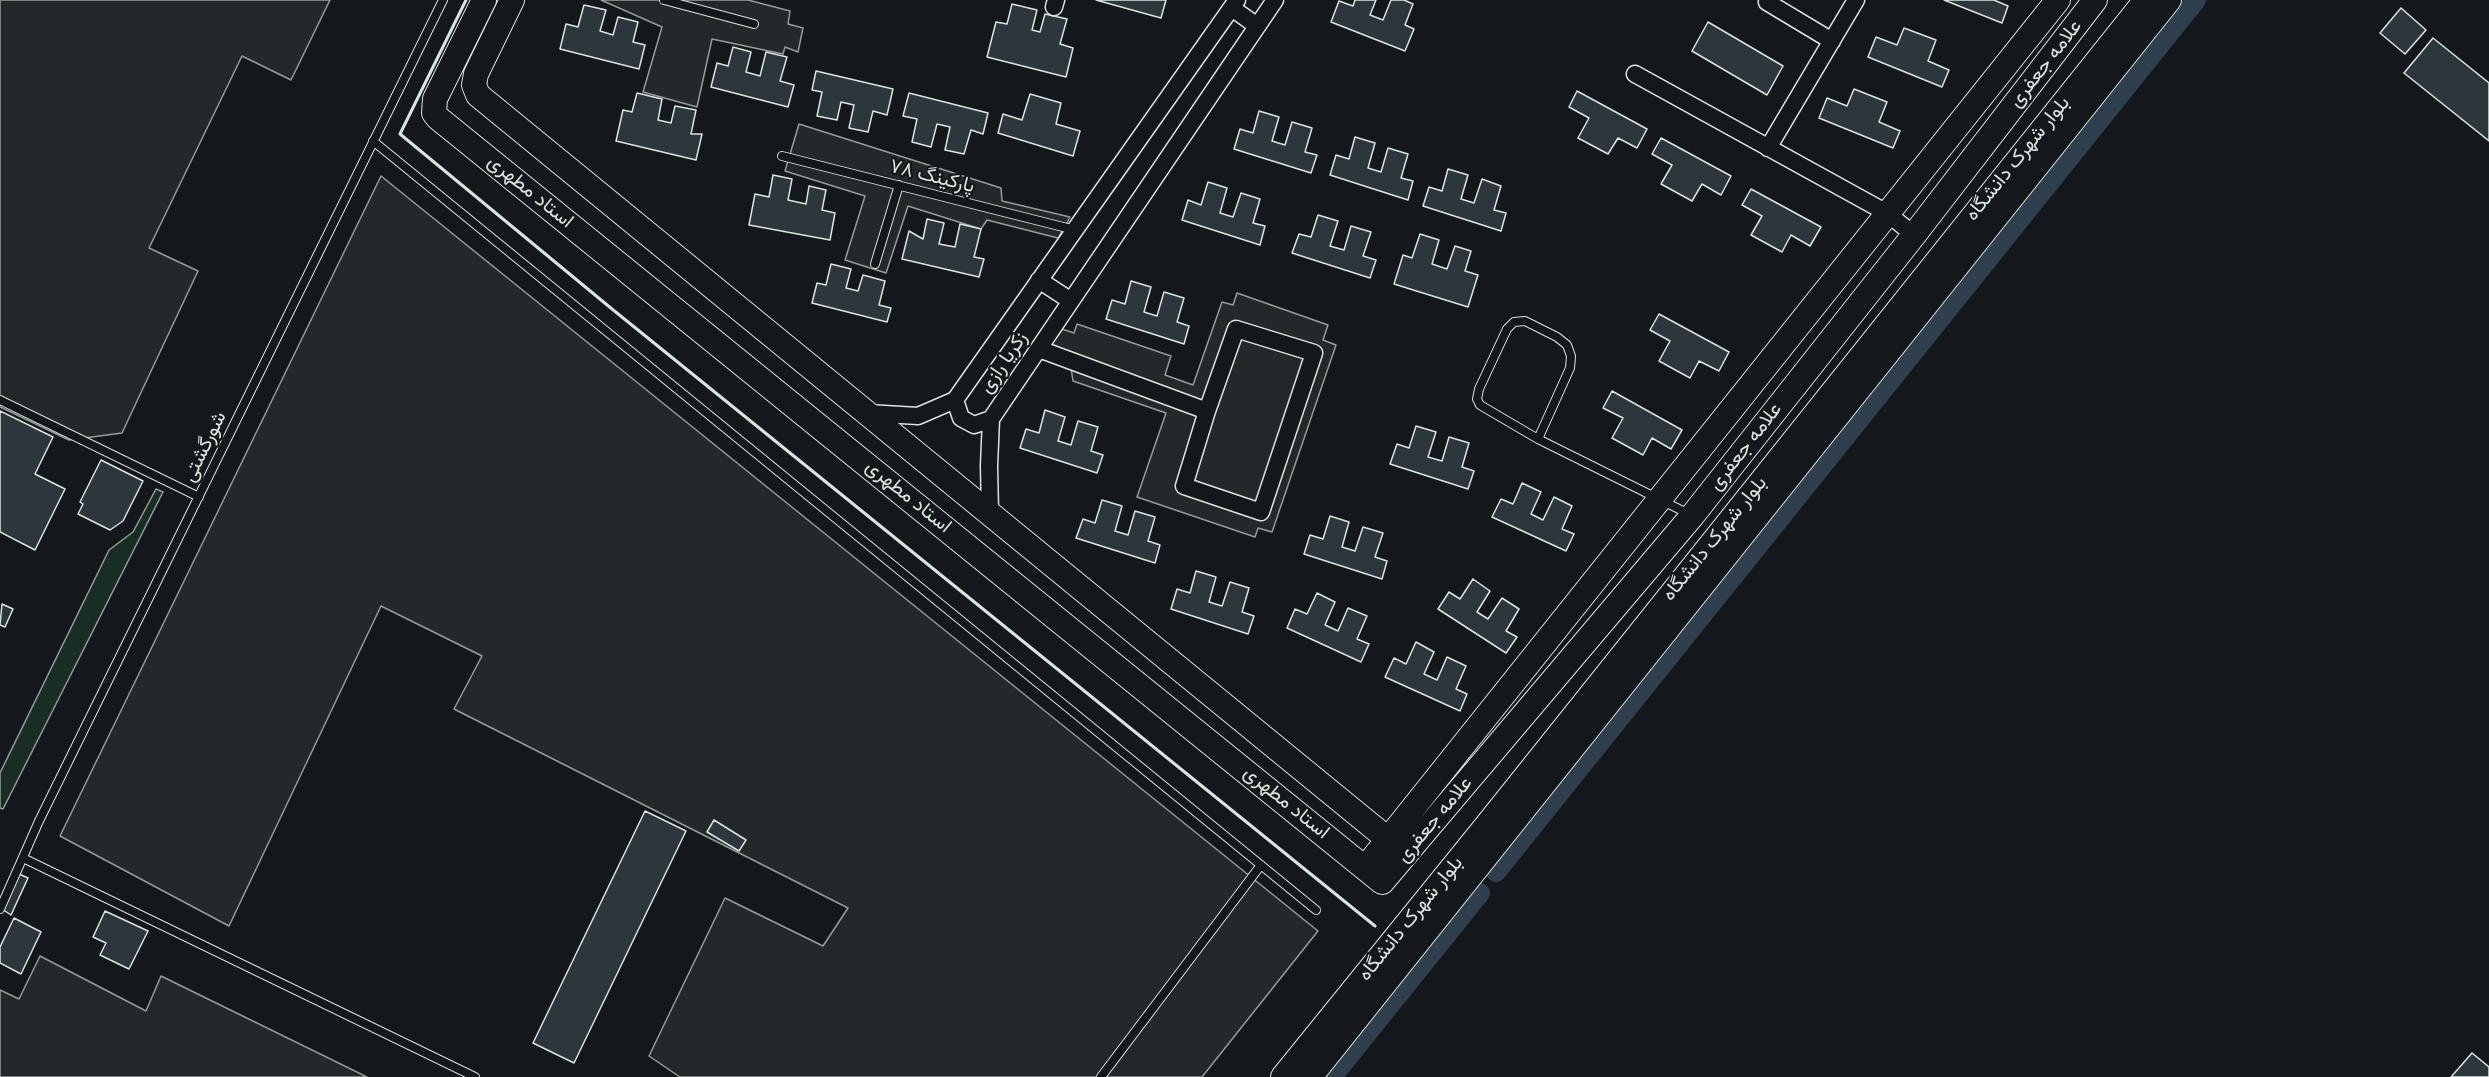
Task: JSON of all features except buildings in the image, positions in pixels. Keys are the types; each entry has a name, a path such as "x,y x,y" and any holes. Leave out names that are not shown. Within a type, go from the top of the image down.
{"street":[{"name":"استاد مطهری","path":"484,0 435,99 434,113 1374,874"},
{"name":"استاد مطهری","path":"512,0 476,74 474,85 478,95 1397,847"},
{"name":"زکریا رازی","path":"1234,4 955,400 961,418 974,425 991,419 1275,0"},
{"path":"1768,0 1767,2 1832,41"},
{"path":"1768,148 1856,0"},
{"name":"علامه جعفری","path":"1397,847 1659,500 2058,0"},
{"name":"علامه جعفری","path":"1374,874 1692,516 1914,235 2095,0"},
{"name":"بلوار شهرک دانشگاه","path":"1283,1077 2146,0"},
{"name":"بلوار شهرک دانشگاه","path":"1310,1077 2169,0"},
{"path":"1234,4 1257,26"},
{"path":"1635,74 1887,213 1914,235"},
{"path":"1040,280 1071,301"},
{"path":"1236,328 1314,352 1261,512 1184,486 1207,411 1236,328"},
{"path":"1039,349 1207,411"},
{"path":"867,413 918,416 955,400"},
{"path":"990,513 991,419"}],"lane":[{"name":"شورگشتی","path":"0,909 22,858 442,0"},
{"path":"664,0 754,24"},
{"path":"373,141 1316,910"},
{"name":"پارکینگ ۷۸","path":"782,156 1075,230"},
{"path":"875,264 899,186"},
{"path":"1538,439 1570,368 1571,356 1567,345 1557,337 1525,321 1514,322 1508,329 1479,389 1477,399 1480,405 1538,439 1692,516"},
{"path":"0,400 199,497"},
{"path":"22,858 475,1077"},
{"path":"1101,1077 1261,865"}],"green space":[{"path":"156,489 163,492 3,809 0,808 0,773 109,550 133,532"}],"shaded area":[{"path":"0,0 330,0 291,80 242,56 149,248 198,271 122,433 69,440 0,407"},
{"path":"601,0 748,0 790,11 788,24 803,28 798,52 785,47 783,54 712,39 697,107 643,92 662,27"},
{"path":"799,124 1001,188 1002,201 1070,217 1058,238 987,220 981,229 908,206 886,273 845,260 865,196 785,171"},
{"path":"381,176 1318,931 1202,1077 680,1077 649,1056 725,898 823,946 848,908 454,709 482,656 381,606 229,926 60,836"},
{"path":"1237,293 1328,325 1323,340 1336,345 1272,532 1258,528 1255,537 1137,497 1166,413 1073,381 1071,368 1042,358 1053,326 1074,333 1077,324 1171,356 1165,375 1193,385 1222,302 1233,305"},
{"path":"40,956 146,1011 161,976 367,1077 0,1077 0,990 19,999"}],"waterway":[{"path":"1496,872 2196,0"},
{"path":"1332,1077 1480,893"}],"wall":[{"path":"466,0 400,134 612,309 1375,926"}]}
